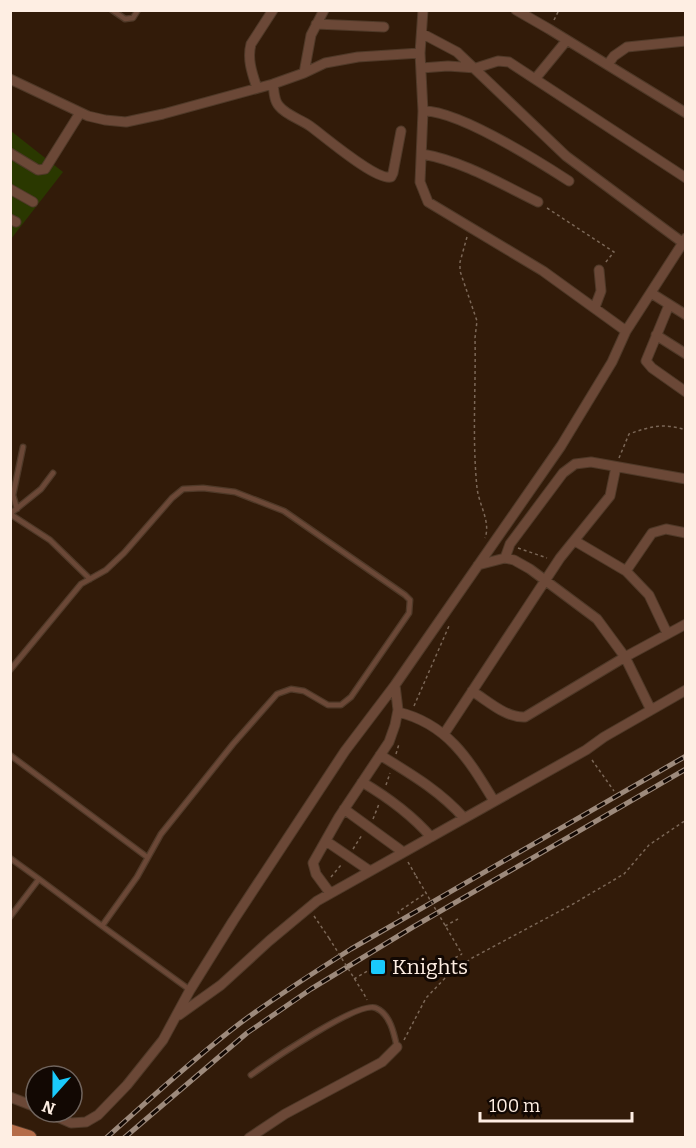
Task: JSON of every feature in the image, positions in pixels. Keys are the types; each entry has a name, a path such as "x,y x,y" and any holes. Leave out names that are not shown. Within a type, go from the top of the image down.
{"main road":[{"path":"10,1132 29,1137"}],"street":[{"path":"257,88 250,67 250,50 254,38 273,10"},
{"path":"304,73 311,35 324,10"},
{"path":"423,10 420,53 423,111 420,182 428,202 543,271 626,331"},
{"path":"518,11 686,113"},
{"path":"316,24 384,27"},
{"path":"84,1122 98,1115 128,1085 163,1040 190,990 233,921 345,751 395,685 561,446 612,362 626,331 684,242 552,143 457,52 423,34"},
{"path":"535,80 567,40"},
{"path":"608,64 614,56 627,47 686,41"},
{"path":"675,42 686,51"},
{"path":"10,79 24,83 80,113 105,120 126,122 273,84 325,63 358,57 420,53"},
{"path":"421,68 448,66 476,68 498,61 509,62 686,178"},
{"path":"273,84 276,103 280,108 310,126 361,165 384,178 391,177 393,173 401,131"},
{"path":"423,111 450,117 473,127 521,151 569,181"},
{"path":"10,153 38,170 45,169 80,113"},
{"path":"422,154 439,157 467,168 538,202"},
{"path":"10,189 33,202"},
{"path":"595,307 601,291 599,270"},
{"path":"651,292 686,315"},
{"path":"669,305 646,361 652,368 686,392"},
{"path":"656,335 686,354"},
{"path":"505,558 510,544 563,473 575,464 591,462 686,479"},
{"path":"444,734 560,558 610,496 616,467"},
{"path":"626,571 652,533 666,529 686,533"},
{"path":"575,541 626,571 649,595 667,633"},
{"path":"478,565 505,558 514,560 597,619 625,657 651,710"},
{"path":"472,691 508,714 525,717 625,657 686,624"},
{"path":"330,893 316,874 313,864 344,809 389,742 398,712 395,685"},
{"path":"177,1017 221,985 294,919 330,893 586,750 686,690"},
{"path":"398,712 410,715 444,734 468,759 494,801"},
{"path":"380,755 449,801 464,818"},
{"path":"362,782 398,805 431,837"},
{"path":"344,809 403,852"},
{"path":"326,841 369,871"},
{"path":"249,1137 285,1114 382,1062 398,1047"}],"lane":[{"path":"112,10 125,19 132,18 138,10"},
{"path":"17,508 13,495 23,447"},
{"path":"53,473 41,489 10,514 50,540 90,579"},
{"path":"10,670 81,584 106,570 183,489 203,488 235,492 284,511 410,600 409,613 351,697 341,705 328,705 304,692 291,689 277,694 161,834 136,877 102,926"},
{"path":"10,755 147,857"},
{"path":"10,858 190,990"},
{"path":"10,917 39,879"},
{"path":"251,1075 299,1042 368,1006 375,1007 385,1014 398,1047"}],"path":[{"path":"538,202 614,252 599,270"},
{"path":"470,227 460,262 460,271 477,321 474,446 478,492 488,529 484,538"},
{"path":"616,467 629,434 668,425 686,430"},
{"path":"510,544 537,556 560,558"},
{"path":"586,750 614,791"},
{"path":"398,1047 406,1037 426,998 447,975 624,874 649,845 686,820"},
{"path":"410,866 462,954 453,959 457,968"},
{"path":"398,913 426,893"},
{"path":"315,917 368,1000 360,1004"},
{"path":"445,926 458,919"},
{"path":"354,979 371,969"}],"green space":[{"path":"11,131 63,172 11,239"}],"railway":[{"path":"106,1138 222,1037 294,985 351,949 686,756"},
{"path":"124,1138 247,1033 311,989 413,927 686,769"}],"place":[{"name":"Knights","path":"378,967"}]}
